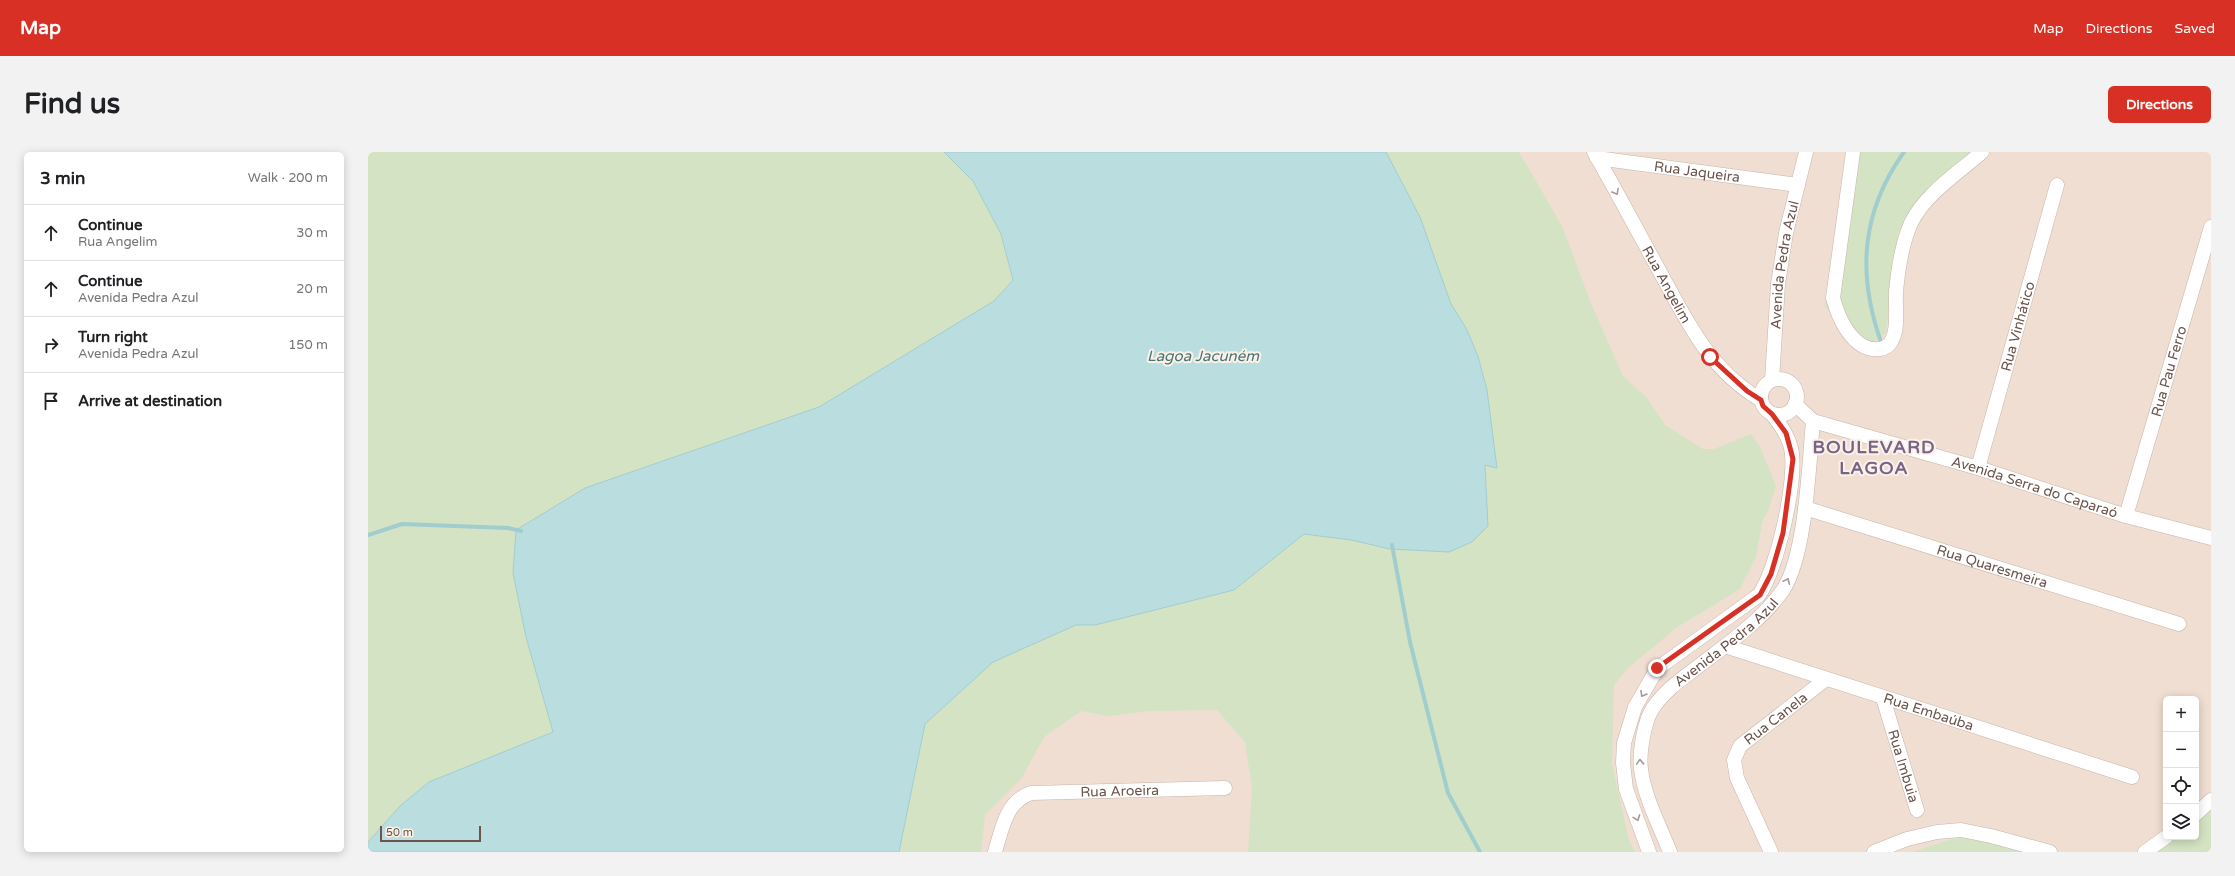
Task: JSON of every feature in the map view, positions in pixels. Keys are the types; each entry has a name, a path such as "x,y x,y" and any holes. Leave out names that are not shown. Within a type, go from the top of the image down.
{"street":[{"name":"Avenida Pedra Azul","path":"1649,852 1626,789 1623,763 1624,743 1635,707 1657,668 1760,595 1766,585 1783,533 1793,459 1786,433 1772,414 1767,411 1761,400 1763,388 1772,380 1778,284 1786,233 1806,152"},
{"path":"1853,152 1833,298 1839,318 1852,335 1869,349 1877,350 1889,344 1894,334 1896,290 1905,243 1912,222 1932,196 1982,152"},
{"name":"Rua Jaqueira","path":"1595,155 1798,186"},
{"name":"Rua Angelim","path":"1595,155 1697,340 1722,369 1747,391 1761,400"},
{"name":"Rua Vinhático","path":"1978,468 2057,186"},
{"name":"Rua Pau Ferro","path":"2126,516 2211,227"},
{"path":"1772,380 1780,379 1791,384 1796,392 1795,404 1784,414 1772,414"},
{"path":"1795,404 1813,421"},
{"name":"Avenida Pedra Azul","path":"1670,852 1646,793 1641,770 1640,748 1652,708 1673,686 1725,646 1768,608 1783,589 1795,563 1805,508 1813,421"},
{"name":"Avenida Serra do Caparaó","path":"1813,421 1978,468 2126,516 2211,538"},
{"name":"Rua Quaresmeira","path":"1805,508 2179,624"},
{"name":"Rua Embaúba","path":"1725,646 2132,777"},
{"name":"Rua Canela","path":"1771,852 1737,778 1734,760 1740,746 1826,679"},
{"name":"Rua Imbuia","path":"1883,698 1917,810"},
{"name":"Rua Aroeira","path":"995,852 1005,818 1021,796 1031,793 1225,788"},
{"path":"2199,811 2211,800"},
{"path":"1874,852 1907,839 1936,832 1961,830 1991,836 2050,852"},
{"path":"2145,852 2163,839"}],"shaded area":[{"path":"1201,152 2211,152 2211,852 691,852"}],"green space":[{"path":"368,152 944,152 973,181 1001,234 1013,280 994,301 819,407 585,488 516,530 513,573 526,637 553,732 429,782 400,806 368,842"},
{"path":"1386,152 1519,152 1562,226 1590,301 1623,376 1646,397 1665,425 1703,449 1714,449 1751,434 1760,447 1776,486 1766,516 1763,518 1756,557 1740,589 1676,628 1627,669 1614,685 1612,764 1629,840 1635,852 1248,852 1252,787 1245,742 1217,710 1150,711 1108,716 1081,711 1044,737 1021,779 985,815 981,852 899,852 925,724 993,662 1076,625 1095,625 1234,590 1304,534 1351,540 1390,549 1449,552 1487,490 1485,464 1497,468 1487,390 1479,356 1466,328 1451,304 1420,217"},
{"path":"1851,152 1979,152 1958,179 1898,232 1886,332 1870,346 1850,335 1825,306"},
{"path":"2211,806 2211,852 2149,852 2167,840 2199,840 2199,816"},
{"path":"1955,838 2000,839 2024,852 1912,852"}],"water":[{"name":"Lagoa Jacuném","path":"944,152 1386,152 1420,217 1451,304 1466,328 1478,356 1487,390 1497,468 1485,465 1488,526 1472,542 1449,552 1390,549 1351,540 1304,534 1234,590 1095,625 1076,625 993,662 925,724 899,852 368,852 368,842 400,806 429,782 553,732 526,637 513,573 516,530 585,488 819,407 994,301 1013,280 1001,234 973,181"}],"waterway":[{"path":"1881,342 1873,317 1868,292 1866,268 1867,244 1871,221 1879,197 1904,152"},
{"path":"368,535 402,524 508,528 521,531"},
{"path":"1392,545 1410,642 1448,793 1480,852"}],"district":[{"name":"BOULEVARD LAGOA","path":"1874,457"}],"route":[{"path":"1657,668 1760,595 1771,574 1783,533 1793,459 1786,433 1772,414 1763,406 1761,400 1747,391 1710,357"}]}
